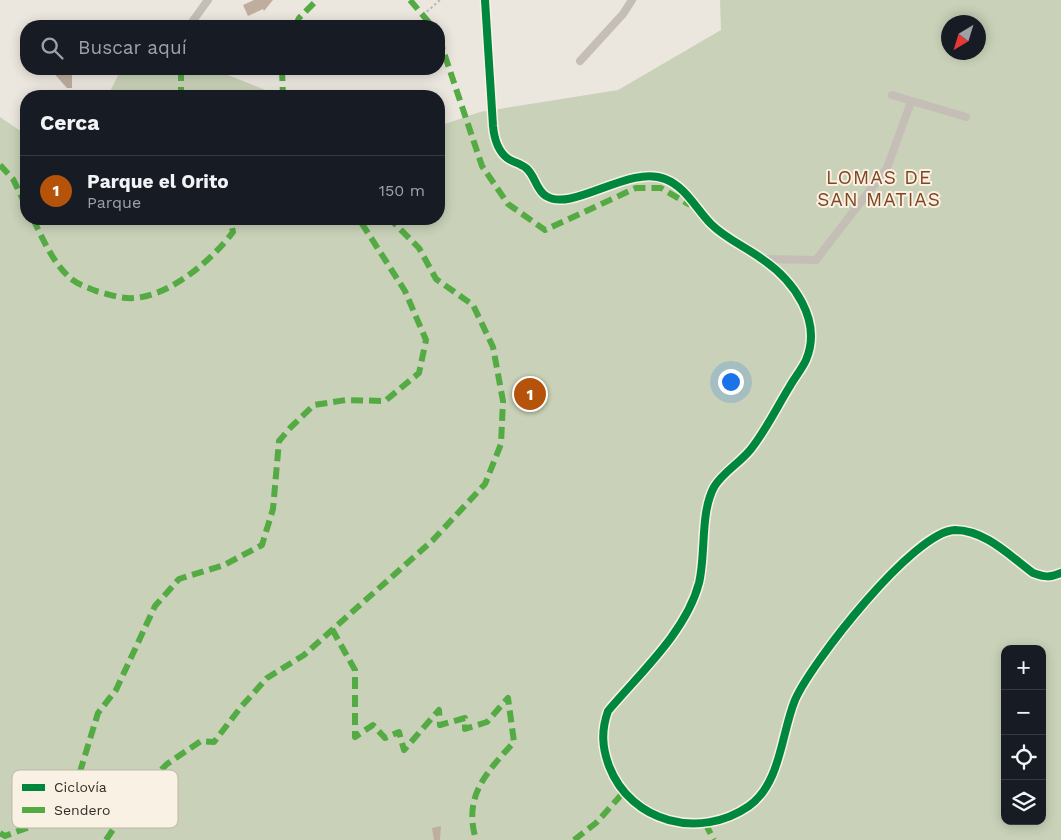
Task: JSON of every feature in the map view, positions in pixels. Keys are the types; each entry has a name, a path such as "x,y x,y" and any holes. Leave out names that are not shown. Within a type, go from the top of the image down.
{"street":[{"path":"193,20 208,0"},
{"path":"485,0 495,141 506,157 527,169 544,195 555,200 580,195 641,175 665,179 690,198 712,225 762,259 780,274 797,293 807,312 810,327 810,344 806,360 763,433 749,451 724,474 714,487 709,501 698,584 691,604 666,643 608,711 603,725 602,742 613,776 623,793 636,806 671,822 691,825 725,820 751,805 769,782 795,699 828,647 846,623 892,574 921,548 943,533 953,530 980,536 1033,573 1053,577 1061,573"},
{"path":"580,61 623,14 632,0"},
{"path":"892,95 966,117"},
{"path":"762,259 816,260 887,168 911,102"}],"path":[{"path":"423,15 440,0"}],"green space":[{"path":"720,0 1061,0 1061,840 0,840 0,117 20,130 20,225 445,225 445,124 480,112 618,90 721,30"},
{"path":"118,75 228,75 265,90 111,90"}],"building":[{"path":"254,0 273,0 264,11 263,9 248,16 243,5"},
{"path":"55,75 72,75 72,88 67,88"},
{"path":"441,826 440,840 434,840 432,828"}],"marked path":[{"path":"298,20 317,0"},
{"path":"410,0 427,20"},
{"path":"445,56 482,166 508,204 545,230 636,188 661,188 690,205"},
{"path":"181,75 181,90"},
{"path":"282,75 283,90"},
{"path":"0,165 13,179 20,194"},
{"path":"36,225 53,257 63,271 72,279 96,291 129,298 148,296 162,291 189,275 224,243 233,232 231,225"},
{"path":"81,770 98,713 116,690 155,606 179,579 224,565 262,545 273,509 279,441 314,405 346,400 385,401 419,373 426,340 405,291 363,225"},
{"path":"161,770 201,741 214,742 241,707 267,678 304,655 433,540 485,484 501,444 503,401 493,347 473,305 436,279 419,248 396,225"},
{"path":"332,629 355,670 355,737 373,725 385,738 399,732 404,750 439,710 440,725 465,718 465,729 487,722 508,698 514,742 486,775 475,798 473,824 476,840"},
{"path":"574,840 596,823 623,793"},
{"path":"705,823 714,840"},
{"path":"0,833 5,836 27,828"},
{"path":"106,840 114,828"}],"cycle path":[{"path":"485,0 493,130 497,143 504,155 524,166 532,174 543,193 557,200 586,194 635,178 651,176 665,179 679,187 717,229 762,259 784,278 802,302 811,330 810,345 803,367 767,426 751,449 714,487 705,521 699,583 693,601 684,618 661,651 608,711 603,732 607,759 619,785 633,801 650,813 669,820 689,823 710,822 730,816 749,806 768,785 779,757 795,700 821,658 842,630 891,574 915,552 937,536 955,530 977,534 997,545 1033,573 1047,576 1061,573"}],"place":[{"name":"Parque el Orito","path":"530,394"}],"district":[{"name":"LOMAS DE SAN MATIAS","path":"879,188"}]}
